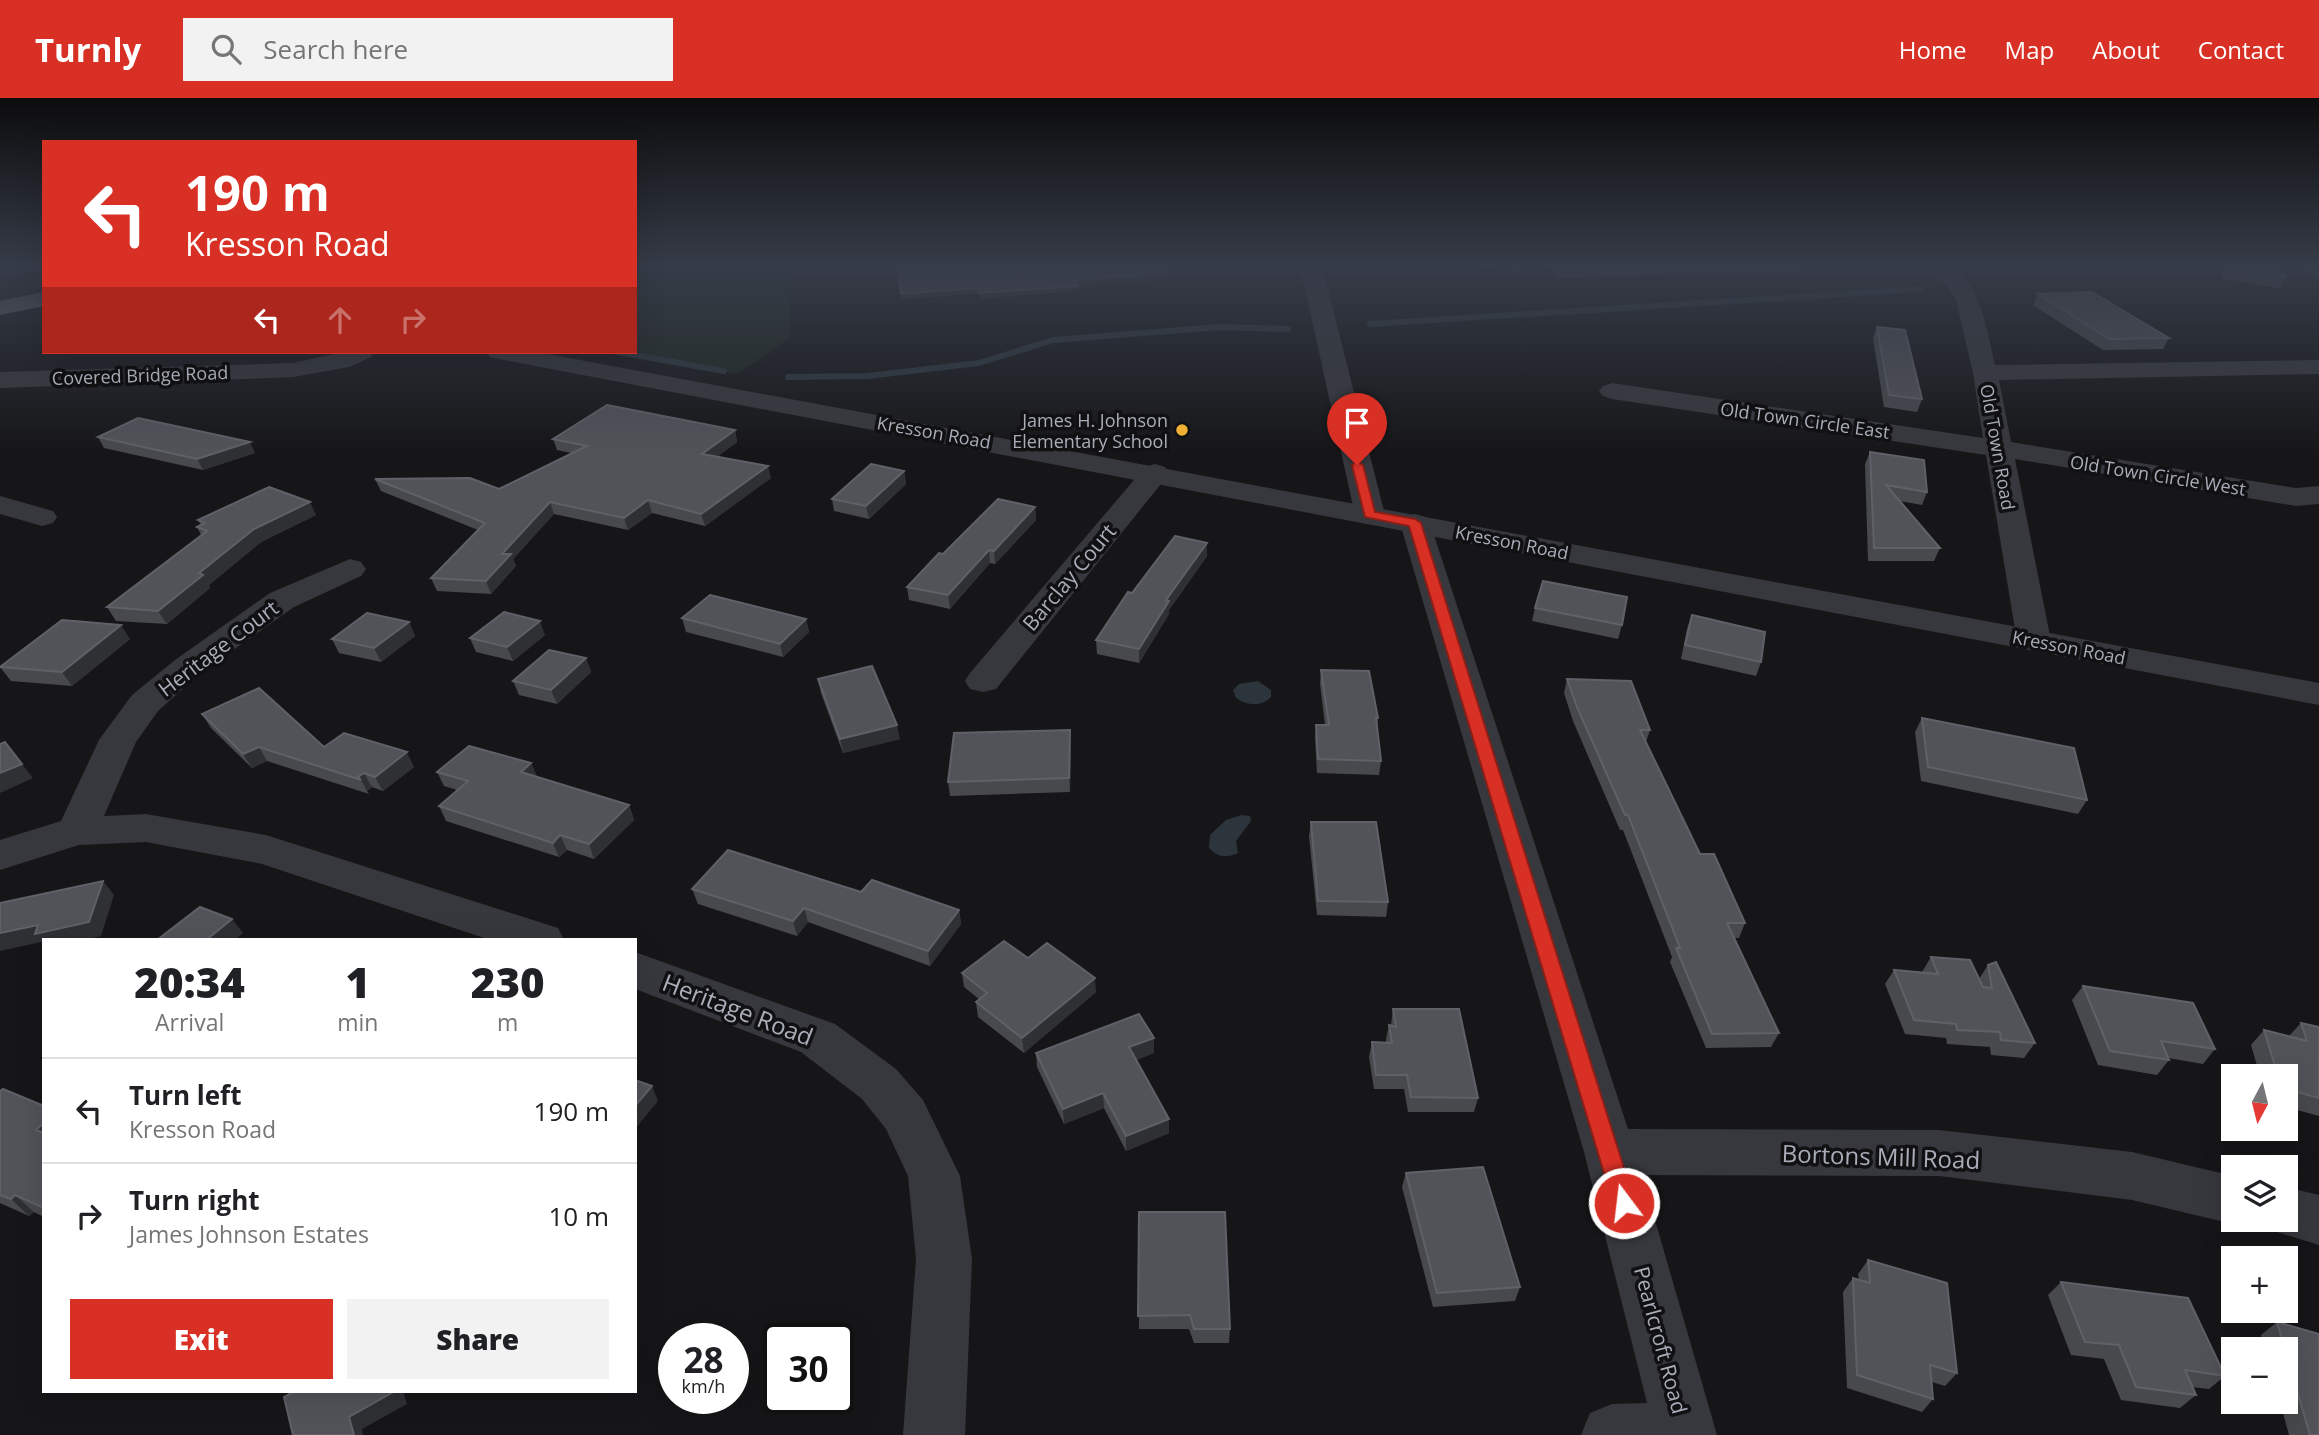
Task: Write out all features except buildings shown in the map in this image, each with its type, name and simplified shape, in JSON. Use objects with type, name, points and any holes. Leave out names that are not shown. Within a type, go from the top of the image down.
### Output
[{"type":"street","points":[[1326,328],[1370,515]]},
{"type":"street","name":"Old Town Road","points":[[1974,328],[1985,373],[2034,641]]},
{"type":"street","name":"Covered Bridge Road","points":[[0,380],[293,370],[340,362],[358,354]]},
{"type":"street","name":"Kresson Road","points":[[510,354],[1155,473],[2319,694]]},
{"type":"street","points":[[1985,373],[2319,367]]},
{"type":"street","name":"Old Town Circle East","points":[[1612,391],[1997,448]]},
{"type":"street","name":"Old Town Circle West","points":[[1997,448],[2296,497],[2319,495]]},
{"type":"street","name":"Barclay Court","points":[[983,681],[1155,473]]},
{"type":"street","points":[[0,505],[42,517]]},
{"type":"street","name":"Pearlcroft Road","points":[[1415,523],[1610,1152],[1686,1433]]},
{"type":"street","name":"Heritage Court","points":[[76,831],[118,740],[145,704],[187,667],[282,600],[350,569]]},
{"type":"street","points":[[0,855],[76,831],[146,828],[266,850],[536,938]]},
{"type":"street","name":"Heritage Road","points":[[637,971],[818,1038],[879,1084],[905,1115],[934,1176],[944,1259],[934,1435]]},
{"type":"street","name":"Bortons Mill Road","points":[[1610,1152],[1939,1153],[2132,1176],[2221,1197]]},
{"type":"street","points":[[2298,1215],[2319,1220]]},
{"type":"street","points":[[1612,1435],[1686,1433]]},
{"type":"shaded area","points":[[637,328],[790,328],[790,338],[737,374],[632,354],[637,354]]},
{"type":"shaded area","points":[[1258,681],[1271,690],[1271,697],[1254,704],[1236,698],[1233,690],[1239,684]]},
{"type":"shaded area","points":[[1242,815],[1250,816],[1251,821],[1236,841],[1238,853],[1230,856],[1216,854],[1209,848],[1210,835],[1226,820]]},
{"type":"waterway","points":[[788,377],[868,376],[979,363],[1053,340],[1202,328]]},
{"type":"waterway","points":[[1267,328],[1288,329]]},
{"type":"waterway","points":[[629,354],[724,371]]},
{"type":"place","name":"James H. Johnson Elementary School","points":[[1182,430]]},
{"type":"route","points":[[1357,465],[1370,515],[1415,523],[1624,1203]]}]
